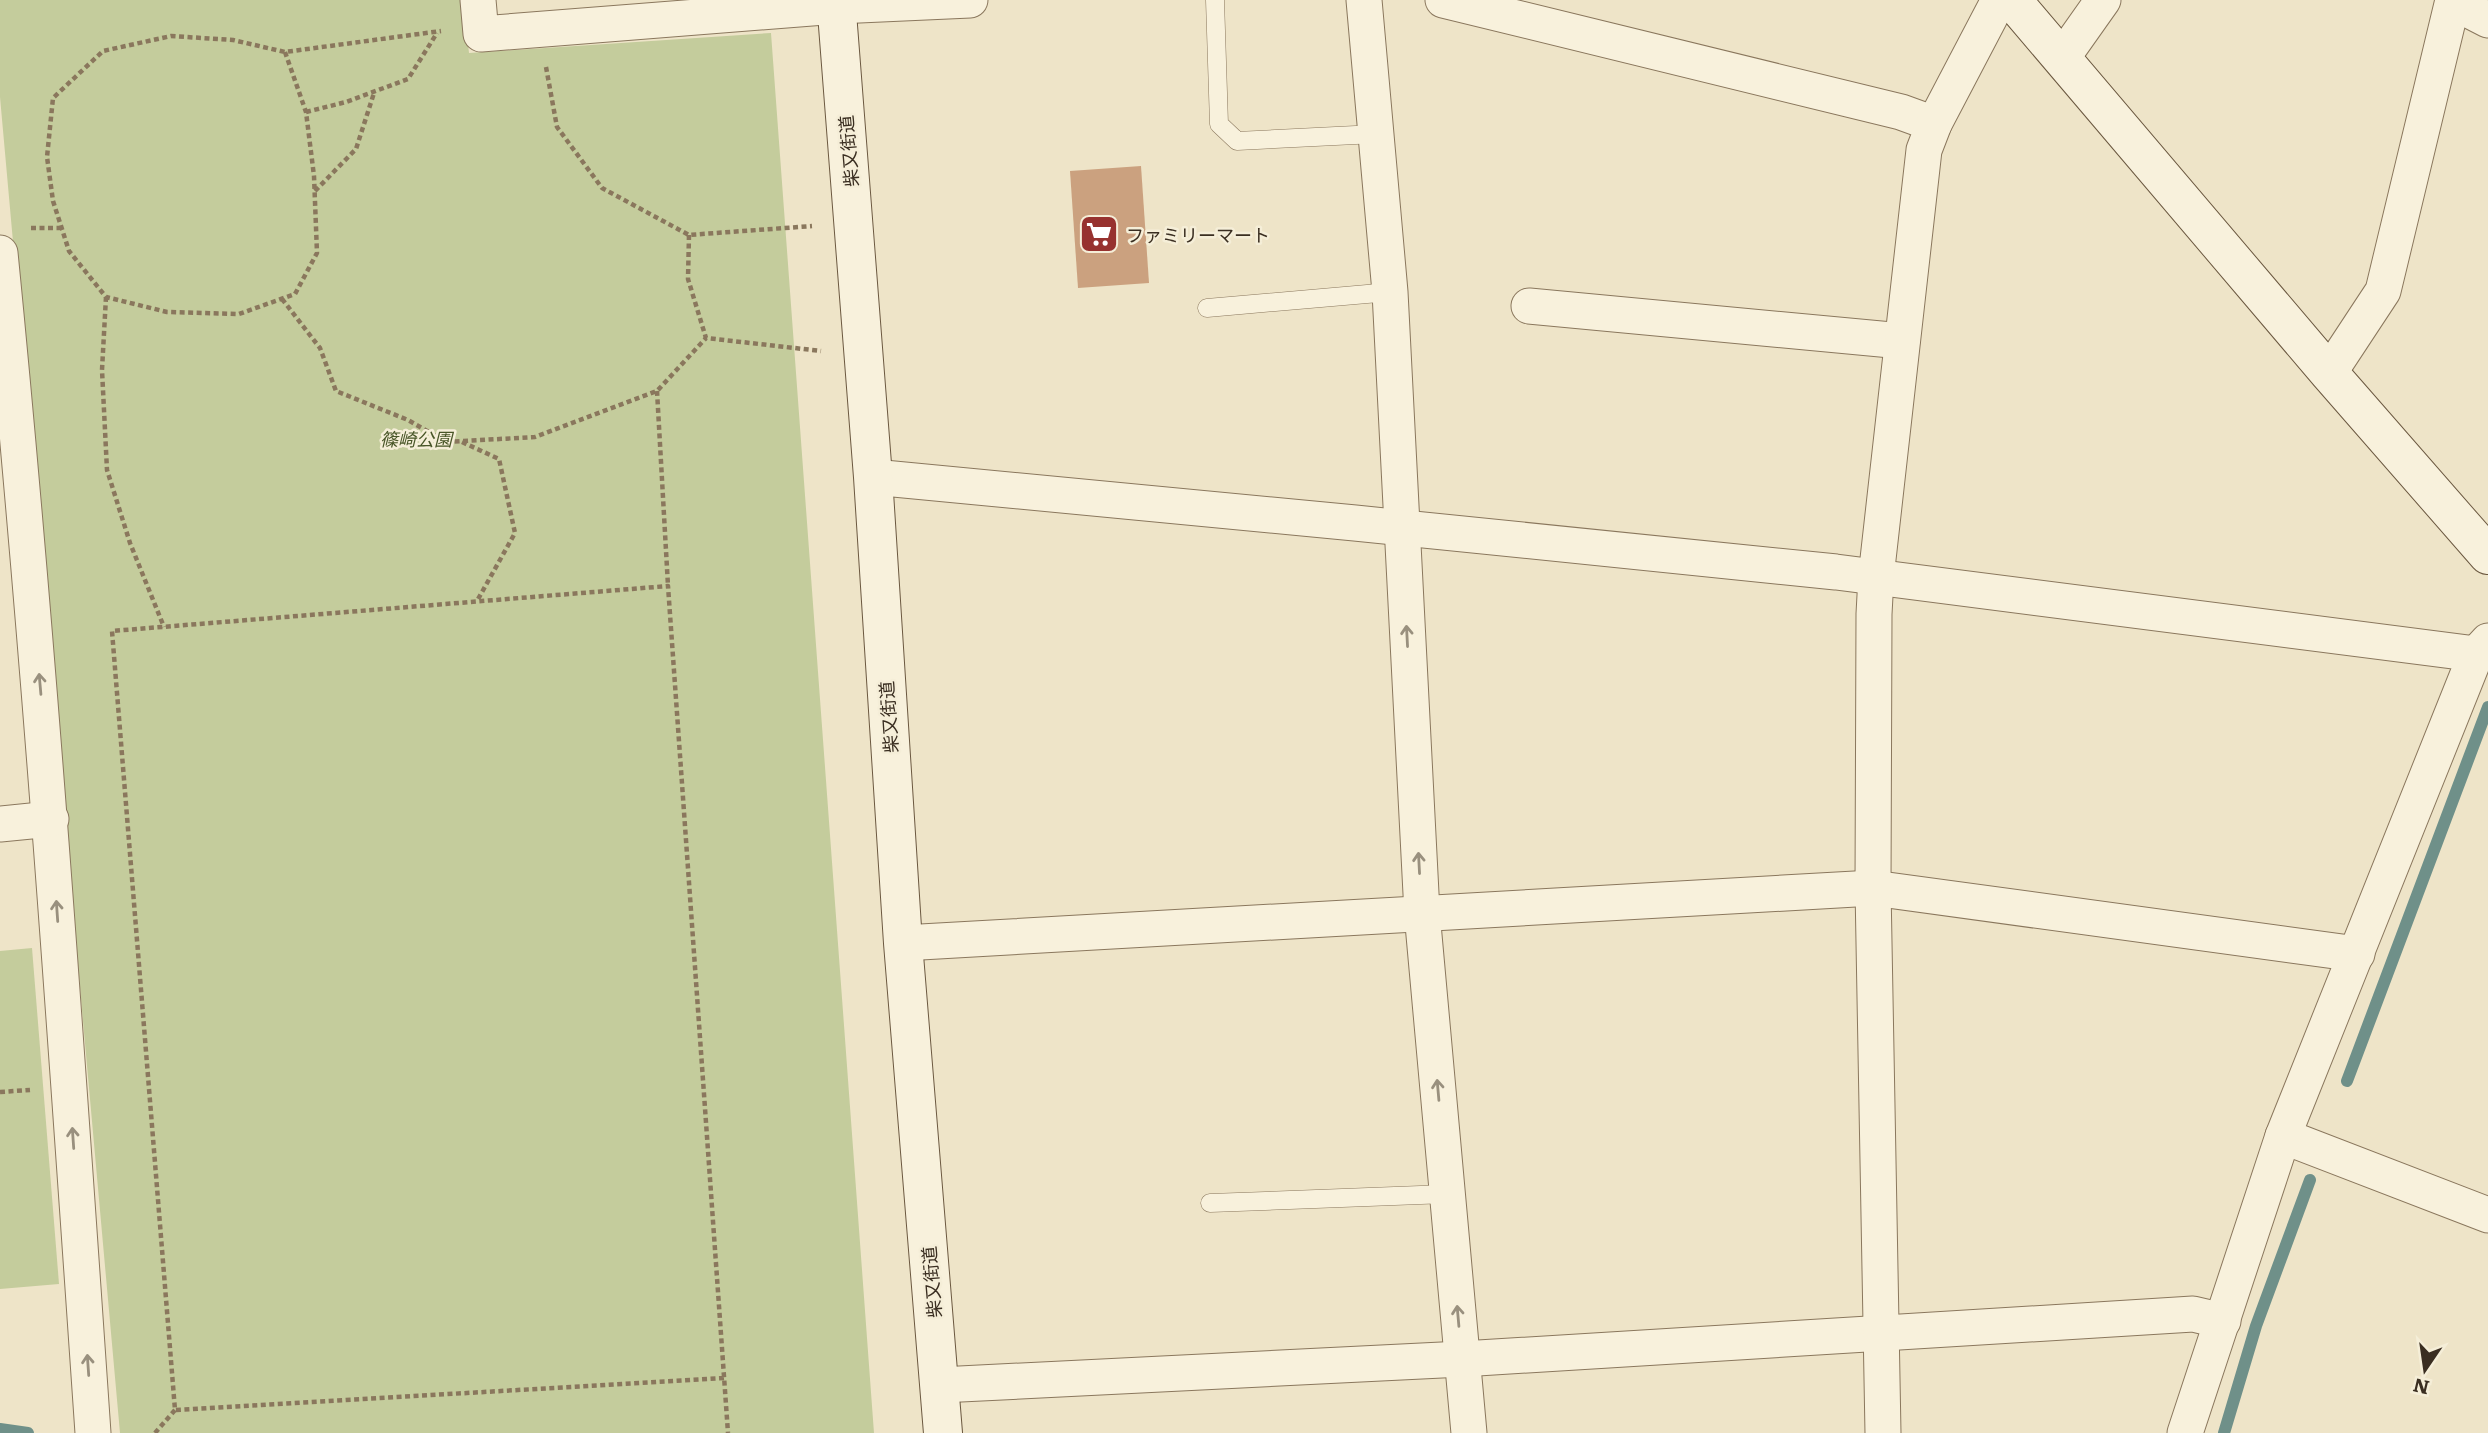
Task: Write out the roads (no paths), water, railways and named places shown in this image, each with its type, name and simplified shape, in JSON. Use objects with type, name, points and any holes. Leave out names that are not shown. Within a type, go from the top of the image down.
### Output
[{"type":"main road","points":[[2012,0],[2329,373],[2488,555]]},
{"type":"main road","name":"柴又街道","points":[[836,3],[873,477],[903,943],[943,1433]]},
{"type":"street","points":[[479,12],[481,34],[836,3],[970,0]]},
{"type":"street","points":[[1364,0],[1390,292],[1422,913],[1469,1433]]},
{"type":"street","points":[[1443,0],[1901,112],[1934,124]]},
{"type":"street","points":[[1883,1433],[1873,888],[1876,577],[1924,150],[1934,124],[1999,0]]},
{"type":"street","points":[[2062,58],[2103,0]]},
{"type":"street","points":[[2329,373],[2383,291],[2453,1],[2488,20]]},
{"type":"street","points":[[0,253],[11,467],[51,819],[93,1433]]},
{"type":"street","points":[[1529,306],[1902,341]]},
{"type":"street","points":[[873,477],[1402,527],[1876,577],[2482,648],[2283,1136],[2185,1433]]},
{"type":"street","points":[[0,824],[51,819]]},
{"type":"street","points":[[903,943],[1873,888],[2357,954]]},
{"type":"street","points":[[2283,1136],[2488,1215]]},
{"type":"street","points":[[940,1385],[1462,1359],[2193,1314],[2223,1321]]},
{"type":"lane","points":[[1215,0],[1219,124],[1237,141],[1376,135]]},
{"type":"lane","points":[[1207,308],[1390,292]]},
{"type":"lane","points":[[1210,1203],[1447,1194]]},
{"type":"waterway","points":[[2347,1081],[2488,707]]},
{"type":"waterway","points":[[2224,1433],[2256,1326],[2310,1180]]},
{"type":"waterway","points":[[0,1429],[28,1433]]},
{"type":"place","name":"ファミリーマート","points":[[1099,234]]},
{"type":"park label","name":"篠崎公園","points":[[416,438]]}]
